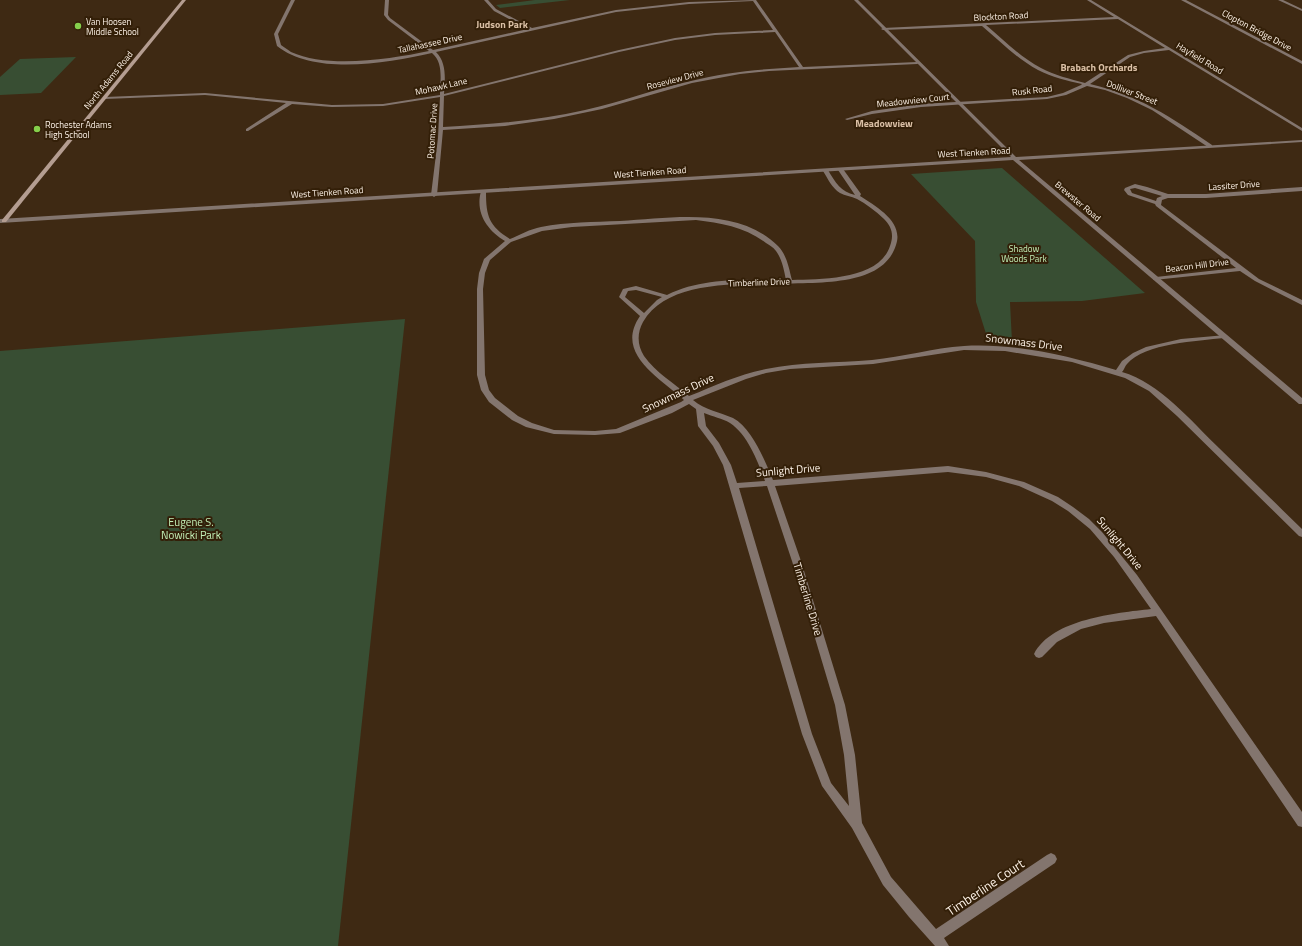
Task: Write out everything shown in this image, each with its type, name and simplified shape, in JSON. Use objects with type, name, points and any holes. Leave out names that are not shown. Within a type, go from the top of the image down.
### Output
[{"type":"main road","name":"North Adams Road","points":[[1,223],[184,0]]},
{"type":"street","name":"Tallahassee Drive","points":[[293,0],[276,34],[279,46],[290,52],[315,59],[357,62],[390,59],[433,51],[596,14],[689,3],[754,0]]},
{"type":"street","name":"Potomac Drive","points":[[387,0],[386,15],[389,19],[433,51],[436,54],[443,70],[440,129],[434,195]]},
{"type":"street","points":[[486,0],[495,10],[530,29]]},
{"type":"street","points":[[754,0],[802,68]]},
{"type":"street","name":"Brewster Road","points":[[856,0],[883,29],[1014,159],[1302,402]]},
{"type":"street","name":"Hayfield Road","points":[[1089,0],[1302,130]]},
{"type":"street","name":"Clopton Bridge Drive","points":[[1183,0],[1302,63]]},
{"type":"street","points":[[1280,0],[1302,10]]},
{"type":"street","name":"Blockton Road","points":[[883,29],[1119,18]]},
{"type":"street","name":"Dolliver Street","points":[[982,24],[1040,68],[1116,93],[1155,108],[1210,146]]},
{"type":"street","name":"Mohawk Lane","points":[[105,98],[205,94],[332,106],[367,106],[414,101],[675,38],[715,34],[776,31]]},
{"type":"street","name":"Rusk Road","points":[[957,103],[1047,98],[1069,92],[1086,84],[1129,56],[1170,49]]},
{"type":"street","name":"Roseview Drive","points":[[440,129],[516,124],[551,119],[588,111],[706,79],[754,71],[917,62]]},
{"type":"street","points":[[248,130],[290,102]]},
{"type":"street","name":"Meadowview Court","points":[[847,119],[893,108],[957,103]]},
{"type":"street","name":"West Tienken Road","points":[[1,223],[1302,141]]},
{"type":"street","name":"Timberline Drive","points":[[826,170],[842,192],[846,195],[857,197],[884,217],[892,226],[896,235],[892,253],[879,265],[862,273],[830,280],[698,286],[678,291],[655,305],[644,316],[635,336],[638,352],[661,377],[700,409],[735,421],[748,437],[761,460],[796,560],[842,713],[852,769],[856,824]]},
{"type":"street","name":"Timberline Drive","points":[[841,170],[858,194],[857,197]]},
{"type":"street","name":"Lassiter Drive","points":[[1241,269],[1158,206],[1157,203],[1130,194],[1127,190],[1128,188],[1135,186],[1167,196],[1206,196],[1302,189]]},
{"type":"street","points":[[483,192],[483,205],[486,222],[497,234],[509,241]]},
{"type":"street","points":[[1157,203],[1159,199],[1167,196]]},
{"type":"street","name":"Snowmass Drive","points":[[790,282],[784,260],[777,248],[752,231],[720,221],[696,218],[541,229],[509,241],[487,260],[482,273],[480,354],[481,375],[484,390],[492,400],[515,418],[528,425],[554,432],[582,433],[617,431],[669,412],[684,404],[689,399],[743,377],[790,367],[872,362],[964,348],[1005,349],[1073,360],[1128,376],[1152,389],[1180,414],[1302,534]]},
{"type":"street","name":"Beacon Hill Drive","points":[[1156,279],[1241,269],[1261,282],[1302,303]]},
{"type":"street","points":[[644,316],[622,297],[625,290],[636,288],[667,297]]},
{"type":"street","points":[[1118,373],[1120,367],[1132,356],[1148,349],[1169,343],[1224,336]]},
{"type":"street","name":"Timberline Drive","points":[[700,409],[702,426],[727,465],[807,734],[827,786],[856,824],[887,881],[939,942]]},
{"type":"street","name":"Sunlight Drive","points":[[734,486],[948,469],[974,471],[1005,478],[1038,490],[1087,522],[1107,543],[1134,577],[1302,822]]},
{"type":"street","points":[[1039,654],[1054,639],[1072,628],[1091,620],[1157,612]]},
{"type":"street","name":"Timberline Court","points":[[939,942],[1051,859]]},
{"type":"green space","name":"Judson Park","points":[[535,0],[570,0],[500,8],[496,5]]},
{"type":"green space","points":[[76,57],[41,93],[0,95],[0,77],[20,59]]},
{"type":"green space","name":"Shadow Woods Park","points":[[1002,168],[1145,293],[1082,301],[1010,302],[1012,342],[988,340],[976,302],[975,241],[911,174]]},
{"type":"green space","name":"Eugene S. Nowicki Park","points":[[405,319],[338,946],[0,946],[0,351]]},
{"type":"place","name":"Van Hoosen Middle School","points":[[78,26]]},
{"type":"place","name":"Rochester Adams High School","points":[[37,129]]},
{"type":"district","name":"Judson Park","points":[[502,24]]},
{"type":"district","name":"Brabach Orchards","points":[[1099,67]]},
{"type":"district","name":"Meadowview","points":[[884,123]]}]
